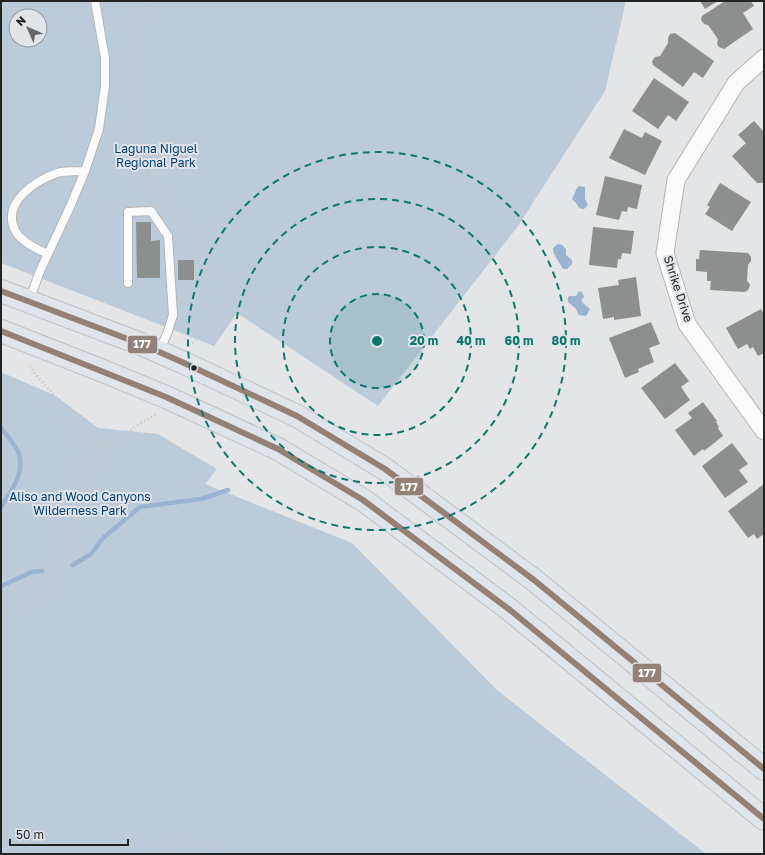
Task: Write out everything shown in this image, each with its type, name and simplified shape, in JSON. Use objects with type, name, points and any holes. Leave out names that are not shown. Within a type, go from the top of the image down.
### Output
[{"type":"main road","points":[[1,291],[141,344],[297,416],[385,469],[534,580],[764,769]]},
{"type":"main road","points":[[1,331],[166,397],[278,449],[363,500],[510,610],[764,819]]},
{"type":"street","name":"Shrike Drive","points":[[764,58],[736,83],[676,180],[665,253],[687,324],[764,431]]},
{"type":"lane","points":[[28,302],[85,172],[99,129],[105,86],[106,58],[96,1]]},
{"type":"lane","points":[[48,254],[29,244],[14,228],[12,216],[15,203],[24,192],[39,181],[59,172],[85,172]]},
{"type":"lane","points":[[128,283],[128,212],[151,211],[168,236],[173,315],[167,334],[158,352]]},
{"type":"path","points":[[146,1],[130,92],[140,125],[139,150],[151,176],[214,261],[227,286],[228,301],[216,320],[190,346]]},
{"type":"path","points":[[1,617],[14,610],[39,601],[47,596],[58,584],[97,459],[98,445],[81,422],[34,374],[30,366]]},
{"type":"path","points":[[98,445],[112,441],[158,414]]},
{"type":"path","points":[[157,854],[166,845],[186,840],[235,854]]},
{"type":"green space","name":"Laguna Niguel Regional Park","points":[[1,1],[626,1],[605,91],[518,226],[378,406],[237,313],[214,346],[1,263]]},
{"type":"green space","name":"Aliso and Wood Canyons Wilderness Park","points":[[1,372],[56,396],[98,428],[158,434],[217,469],[205,484],[352,543],[497,690],[706,854],[1,854]]},
{"type":"water","points":[[579,186],[585,187],[585,199],[588,205],[584,209],[579,208],[572,199]]},
{"type":"water","points":[[558,244],[562,245],[566,249],[566,255],[572,260],[572,264],[567,269],[563,269],[554,254],[553,248]]},
{"type":"water","points":[[579,291],[582,292],[584,297],[581,300],[590,309],[586,316],[579,315],[576,309],[568,301],[568,297],[576,296]]},
{"type":"building","points":[[700,1],[718,1],[705,9]]},
{"type":"building","points":[[725,1],[751,1],[754,6],[743,13],[753,29],[724,49],[719,47],[717,44],[718,39],[708,25],[704,24],[701,20],[702,16]]},
{"type":"building","points":[[675,33],[714,61],[703,78],[694,72],[683,87],[653,65],[652,61],[655,57],[660,56],[668,43],[670,34]]},
{"type":"building","points":[[654,78],[689,102],[676,121],[668,115],[658,129],[632,111]]},
{"type":"building","points":[[754,121],[764,132],[764,181],[762,183],[757,183],[732,156],[746,143],[738,135]]},
{"type":"building","points":[[624,129],[642,138],[645,132],[662,141],[645,175],[609,158]]},
{"type":"building","points":[[605,176],[642,185],[637,209],[628,207],[627,212],[622,211],[619,220],[596,215]]},
{"type":"building","points":[[720,183],[751,202],[732,231],[705,214],[710,207],[707,205]]},
{"type":"building","points":[[136,222],[151,222],[151,241],[160,240],[160,278],[137,278]]},
{"type":"building","points":[[593,227],[634,231],[631,254],[622,253],[621,259],[618,259],[617,268],[589,265]]},
{"type":"building","points":[[700,250],[748,253],[751,257],[751,261],[748,265],[747,281],[750,284],[749,289],[745,292],[710,290],[711,281],[707,281],[707,272],[696,271],[696,259],[699,259]]},
{"type":"building","points":[[178,260],[194,260],[194,280],[178,280]]},
{"type":"building","points":[[636,277],[641,316],[614,320],[614,317],[603,319],[598,288],[619,285],[618,280]]},
{"type":"building","points":[[761,309],[764,314],[764,353],[758,356],[753,347],[750,349],[747,344],[738,349],[726,328]]},
{"type":"building","points":[[651,322],[660,344],[649,348],[654,362],[638,369],[639,372],[625,378],[609,338]]},
{"type":"building","points":[[675,363],[689,381],[681,387],[690,400],[665,419],[641,388]]},
{"type":"building","points":[[703,402],[717,421],[718,428],[723,436],[704,451],[703,449],[694,456],[675,430],[692,418],[688,413]]},
{"type":"building","points":[[732,443],[748,464],[739,470],[748,482],[725,498],[702,466]]},
{"type":"building","points":[[764,484],[764,534],[757,539],[754,534],[748,538],[728,511]]},
{"type":"waterway","points":[[1,428],[16,447],[20,461],[19,475],[1,507]]},
{"type":"waterway","points":[[73,565],[91,554],[103,538],[140,507],[201,499],[228,490]]},
{"type":"waterway","points":[[1,586],[32,572],[42,571]]},
{"type":"transit line","name":"177","points":[[1,291],[141,344],[182,362],[297,416],[385,469],[534,580],[764,769]]},
{"type":"transit line","name":"177","points":[[1,331],[166,397],[278,449],[363,500],[510,610],[764,819]]}]
